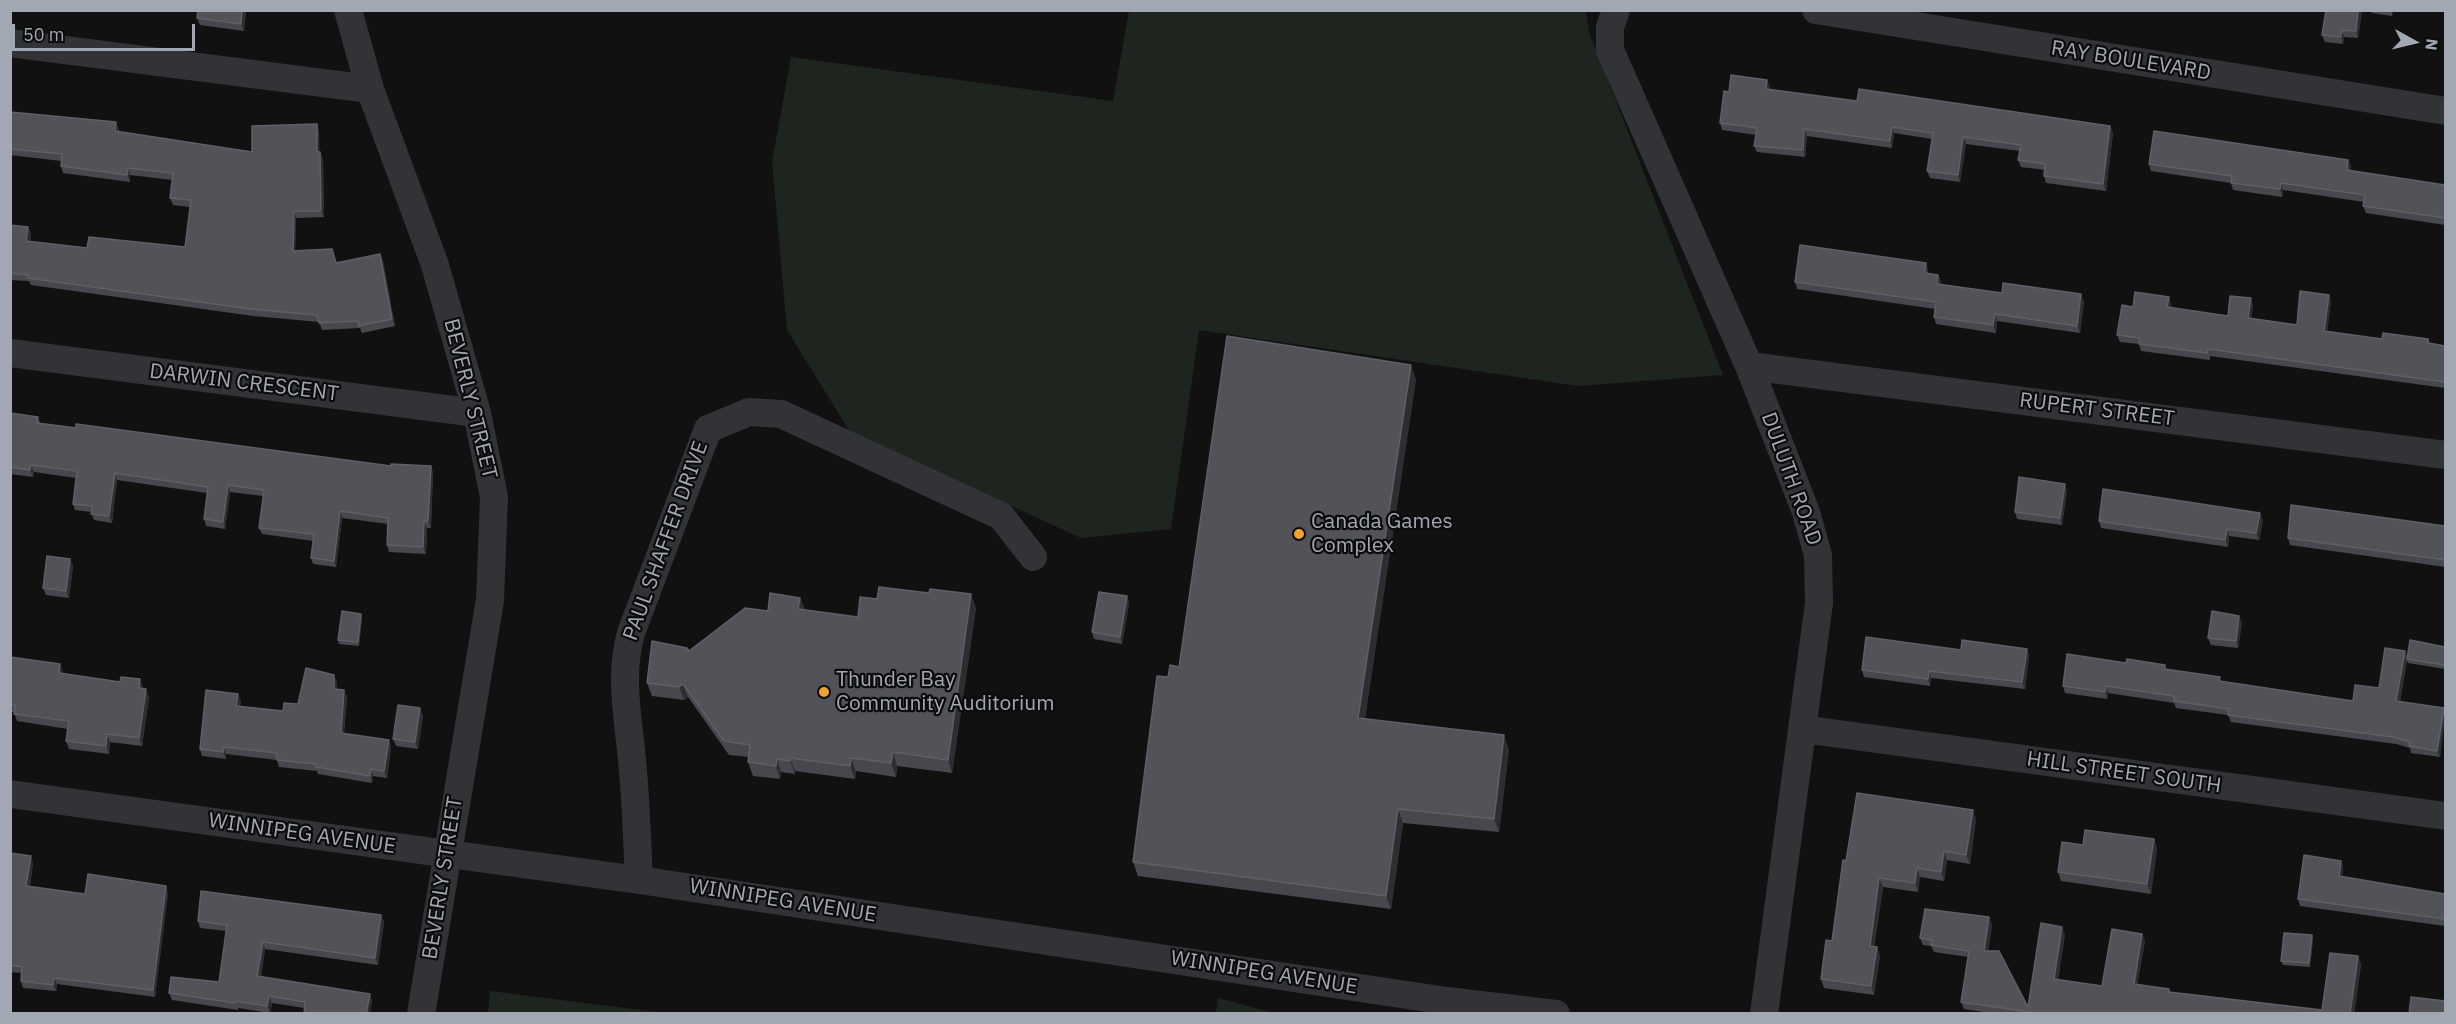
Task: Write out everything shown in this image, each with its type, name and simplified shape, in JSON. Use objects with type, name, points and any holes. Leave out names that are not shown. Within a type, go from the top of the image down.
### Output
[{"type":"street","name":"BEVERLY STREET","points":[[348,10],[370,89],[435,265],[477,413],[494,497],[490,600],[421,1014]]},
{"type":"street","name":"DULUTH ROAD","points":[[1616,10],[1610,27],[1610,50],[1749,366],[1806,512],[1818,555],[1819,603],[1764,1014]]},
{"type":"street","name":"RAY BOULEVARD","points":[[1816,10],[2445,111]]},
{"type":"street","points":[[10,43],[370,89]]},
{"type":"street","name":"DARWIN CRESCENT","points":[[10,353],[477,413]]},
{"type":"street","name":"RUPERT STREET","points":[[1749,366],[2445,455]]},
{"type":"street","name":"PAUL SHAFFER DRIVE","points":[[639,880],[632,762],[623,684],[624,657],[708,429],[749,412],[781,414],[1001,516],[1033,557]]},
{"type":"street","name":"HILL STREET SOUTH","points":[[1802,729],[2445,816]]},
{"type":"street","name":"WINNIPEG AVENUE","points":[[10,794],[639,880],[1447,1001],[1556,1014]]},
{"type":"shaded area","points":[[1129,11],[1586,11],[1589,32],[1723,375],[1578,386],[1199,330],[1171,529],[1081,538],[850,432],[787,330],[772,162],[791,57],[1113,101]]},
{"type":"shaded area","points":[[490,991],[665,1013],[488,1013]]},
{"type":"shaded area","points":[[1218,998],[1274,1013],[1216,1013]]},
{"type":"building","points":[[198,10],[242,10],[241,24],[197,18]]},
{"type":"building","points":[[2326,10],[2358,10],[2356,31],[2342,30],[2341,37],[2322,35]]},
{"type":"building","points":[[1731,75],[1767,80],[1766,89],[1857,101],[1859,89],[2110,126],[2103,184],[2044,176],[2045,164],[2018,160],[2021,145],[1963,137],[1958,175],[1927,171],[1933,133],[1892,127],[1890,141],[1804,129],[1803,150],[1754,146],[1757,128],[1720,123],[1724,91],[1729,92]]},
{"type":"building","points":[[10,112],[116,122],[115,131],[252,152],[252,126],[317,124],[321,211],[294,211],[293,251],[332,249],[336,263],[380,254],[392,319],[359,326],[358,321],[319,323],[317,315],[250,309],[28,278],[28,275],[10,273],[10,225],[28,227],[26,241],[87,248],[89,237],[185,247],[191,200],[170,198],[173,173],[128,168],[127,175],[61,166],[62,154],[10,149]]},
{"type":"building","points":[[2154,131],[2348,160],[2347,170],[2445,185],[2445,218],[2363,206],[2365,195],[2281,183],[2280,189],[2231,183],[2232,176],[2149,164]]},
{"type":"building","points":[[1800,245],[1926,263],[1925,273],[1938,275],[1937,284],[2002,293],[2003,283],[2081,294],[2077,326],[1995,314],[1993,325],[1934,317],[1936,302],[1795,282]]},
{"type":"building","points":[[2300,291],[2329,295],[2324,331],[2382,339],[2383,333],[2428,339],[2428,343],[2445,346],[2445,382],[2208,349],[2207,353],[2139,344],[2140,338],[2117,335],[2122,305],[2133,307],[2135,292],[2169,297],[2167,307],[2228,316],[2230,296],[2251,298],[2248,318],[2297,325]]},
{"type":"building","name":"Canada Games Complex","points":[[1227,336],[1411,365],[1358,718],[1504,735],[1494,819],[1398,809],[1386,896],[1133,862],[1157,676],[1168,677],[1170,665],[1179,667]]},
{"type":"building","points":[[10,413],[38,417],[37,423],[76,428],[76,424],[391,466],[391,464],[431,466],[428,521],[424,521],[423,547],[387,545],[388,518],[340,511],[334,561],[311,558],[314,534],[259,528],[264,490],[228,485],[223,522],[204,519],[208,487],[115,473],[109,516],[91,514],[92,506],[73,504],[77,471],[31,465],[30,470],[10,467]]},
{"type":"building","points":[[2019,477],[2065,484],[2060,518],[2015,512]]},
{"type":"building","points":[[2103,489],[2260,513],[2256,533],[2227,529],[2225,540],[2099,521]]},
{"type":"building","points":[[2291,505],[2445,526],[2445,560],[2288,538]]},
{"type":"building","points":[[47,556],[70,559],[66,591],[43,588]]},
{"type":"building","name":"Thunder Bay Community Auditorium","points":[[879,587],[929,593],[930,589],[971,594],[948,760],[893,752],[891,763],[851,758],[850,766],[790,758],[790,761],[777,759],[776,766],[748,762],[750,745],[724,741],[683,684],[679,687],[647,683],[652,641],[687,648],[689,651],[745,608],[768,611],[770,593],[800,598],[798,609],[858,617],[860,597],[877,599]]},
{"type":"building","points":[[1099,592],[1127,596],[1120,637],[1092,632]]},
{"type":"building","points":[[342,611],[361,614],[358,642],[338,640]]},
{"type":"building","points":[[2212,611],[2239,616],[2236,641],[2208,638]]},
{"type":"building","points":[[1866,637],[1961,650],[1962,640],[2027,649],[2022,682],[1929,671],[1928,679],[1862,670]]},
{"type":"building","points":[[2410,640],[2445,647],[2445,665],[2407,659]]},
{"type":"building","points":[[2385,648],[2405,651],[2396,701],[2444,708],[2437,751],[2409,746],[2410,742],[2393,737],[2228,715],[2229,709],[2174,701],[2174,696],[2106,686],[2105,692],[2063,686],[2067,654],[2126,663],[2127,659],[2165,665],[2165,669],[2220,677],[2219,681],[2353,701],[2355,685],[2379,688]]},
{"type":"building","points":[[10,657],[60,664],[59,673],[120,682],[121,677],[140,679],[139,688],[146,689],[139,738],[107,734],[106,746],[66,741],[69,721],[14,714],[15,705],[10,704]]},
{"type":"building","points":[[306,668],[334,675],[334,689],[344,690],[341,733],[389,740],[384,771],[371,769],[370,776],[316,767],[316,764],[277,760],[277,753],[224,747],[223,752],[200,749],[206,690],[238,694],[236,706],[283,711],[284,703],[298,704]]},
{"type":"building","points":[[398,705],[420,708],[415,742],[393,739]]},
{"type":"building","points":[[1857,793],[1973,810],[1966,855],[1944,851],[1941,872],[1917,868],[1915,883],[1879,878],[1870,946],[1877,947],[1871,986],[1821,979],[1826,940],[1832,941],[1843,860],[1846,861]]},
{"type":"building","points":[[2085,830],[2154,839],[2147,884],[2058,872],[2062,842],[2083,845]]},
{"type":"building","points":[[10,853],[31,856],[26,886],[85,894],[88,874],[166,886],[153,990],[54,978],[53,985],[21,981],[22,967],[10,965]]},
{"type":"building","points":[[2304,855],[2341,861],[2339,876],[2445,894],[2445,919],[2298,899]]},
{"type":"building","points":[[201,891],[381,915],[375,958],[263,942],[257,976],[370,994],[366,1014],[304,1014],[305,1002],[269,996],[267,1006],[169,993],[171,977],[219,982],[227,925],[198,921]]},
{"type":"building","points":[[1925,909],[1989,917],[1984,951],[1999,951],[2028,1007],[2041,923],[2062,927],[2054,979],[2102,986],[2112,929],[2142,934],[2134,984],[2169,989],[2169,992],[2322,1010],[2330,953],[2358,956],[2350,1014],[2043,1014],[1961,1002],[1969,951],[1931,945],[1932,940],[1920,938]]},
{"type":"building","points":[[2284,933],[2312,935],[2309,963],[2281,961]]},
{"type":"building","points":[[2411,997],[2445,1001],[2445,1014],[2409,1014]]},
{"type":"place","name":"Canada Games Complex","points":[[1299,534]]},
{"type":"place","name":"Thunder Bay Community Auditorium","points":[[824,692]]}]
